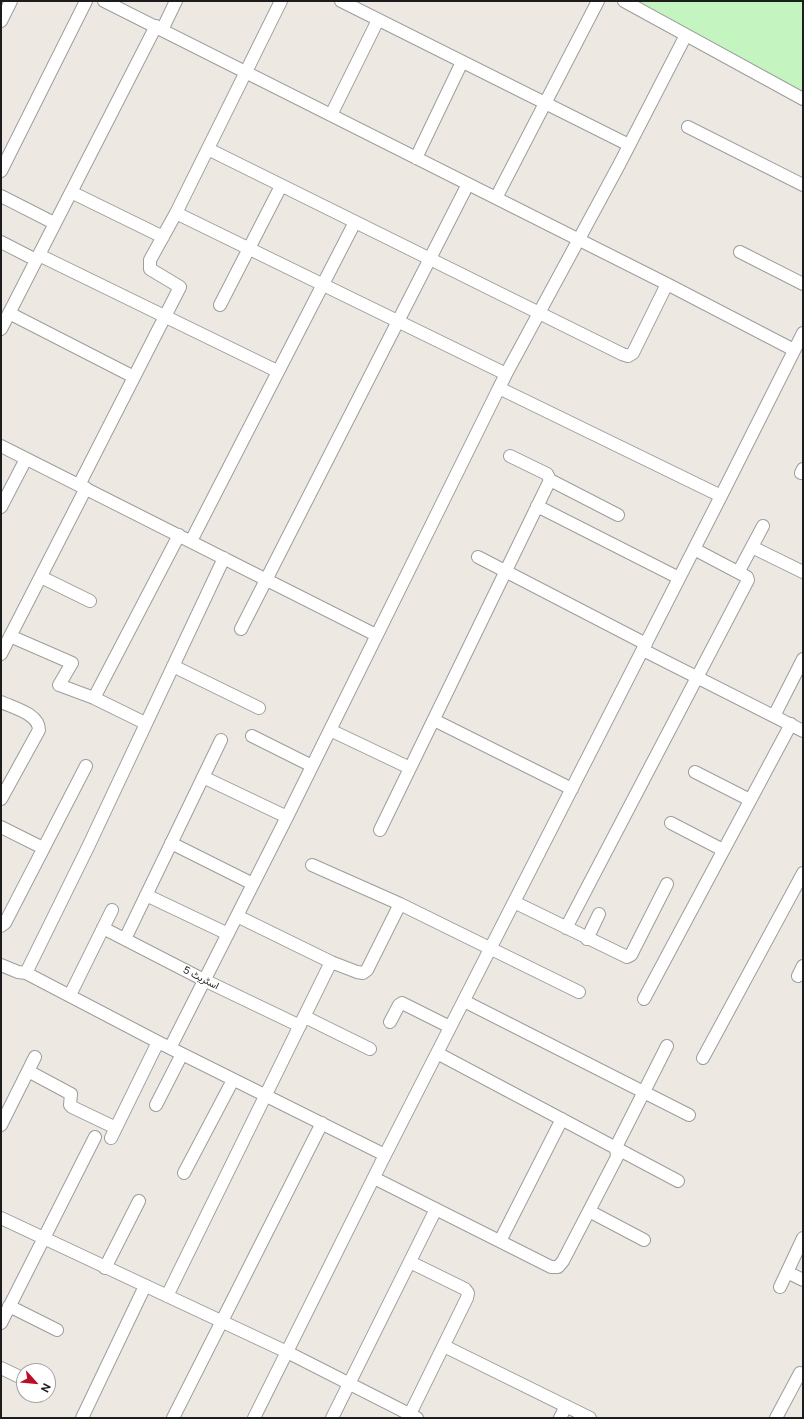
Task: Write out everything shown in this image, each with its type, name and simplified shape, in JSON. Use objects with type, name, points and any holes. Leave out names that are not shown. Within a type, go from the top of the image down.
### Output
[{"type":"street","points":[[1,21],[11,1]]},
{"type":"street","points":[[1,171],[86,1]]},
{"type":"street","points":[[104,1],[797,351]]},
{"type":"street","points":[[1,329],[54,223],[159,28],[176,1]]},
{"type":"street","points":[[1,654],[41,577],[134,377],[180,287],[150,269],[150,260],[208,150],[281,1]]},
{"type":"street","points":[[341,1],[360,5],[378,20],[629,145]]},
{"type":"street","points":[[496,198],[598,1]]},
{"type":"street","points":[[624,1],[803,99]]},
{"type":"street","points":[[331,115],[378,20]]},
{"type":"street","points":[[170,1048],[288,817],[376,635],[506,374],[579,240],[686,35]]},
{"type":"street","points":[[416,158],[462,62]]},
{"type":"street","points":[[688,127],[803,185]]},
{"type":"street","points":[[208,150],[628,356],[633,353],[667,284]]},
{"type":"street","points":[[241,629],[468,184]]},
{"type":"street","points":[[220,305],[281,186]]},
{"type":"street","points":[[71,192],[163,237]]},
{"type":"street","points":[[1,196],[54,223]]},
{"type":"street","points":[[176,213],[506,374]]},
{"type":"street","points":[[191,541],[321,285],[355,222]]},
{"type":"street","points":[[1,242],[165,316],[277,371]]},
{"type":"street","points":[[740,252],[803,284]]},
{"type":"street","points":[[9,313],[134,377]]},
{"type":"street","points":[[254,1418],[385,1155],[720,496],[797,351],[803,333]]},
{"type":"street","points":[[499,388],[720,496]]},
{"type":"street","points":[[1,446],[376,635]]},
{"type":"street","points":[[510,456],[547,474],[550,480],[618,514]]},
{"type":"street","points":[[1,507],[26,459]]},
{"type":"street","points":[[380,830],[550,480]]},
{"type":"street","points":[[537,506],[679,578]]},
{"type":"street","points":[[739,571],[763,526]]},
{"type":"street","points":[[94,698],[179,535]]},
{"type":"street","points":[[752,547],[803,572]]},
{"type":"street","points":[[566,928],[748,580],[747,577],[739,571],[694,549]]},
{"type":"street","points":[[478,557],[698,678],[803,731]]},
{"type":"street","points":[[26,973],[88,847],[145,723],[224,558]]},
{"type":"street","points":[[41,577],[90,601]]},
{"type":"street","points":[[10,636],[72,663],[59,685],[94,698],[145,723]]},
{"type":"street","points":[[774,716],[803,659]]},
{"type":"street","points":[[173,666],[259,708]]},
{"type":"street","points":[[1,702],[34,718],[39,725],[39,730],[1,798]]},
{"type":"street","points":[[434,720],[572,789]]},
{"type":"street","points":[[644,999],[791,724]]},
{"type":"street","points":[[330,730],[410,768]]},
{"type":"street","points":[[252,736],[312,766]]},
{"type":"street","points":[[125,939],[221,740]]},
{"type":"street","points":[[1,925],[5,923],[86,766]]},
{"type":"street","points":[[695,772],[750,800]]},
{"type":"street","points":[[203,777],[288,817]]},
{"type":"street","points":[[670,823],[723,850]]},
{"type":"street","points":[[1,827],[43,848]]},
{"type":"street","points":[[171,843],[253,884]]},
{"type":"street","points":[[312,865],[400,904],[578,992]]},
{"type":"street","points":[[703,1058],[803,873]]},
{"type":"street","points":[[514,902],[623,957],[627,957],[631,955],[667,884]]},
{"type":"street","points":[[146,895],[228,934]]},
{"type":"street","points":[[237,916],[331,962],[363,973],[366,970],[400,904]]},
{"type":"street","points":[[70,995],[112,910]]},
{"type":"street","points":[[587,939],[599,914]]},
{"type":"street","name":"اسٹریٹ 5","points":[[103,928],[204,980],[370,1049]]},
{"type":"street","points":[[167,1296],[331,962]]},
{"type":"street","points":[[1,965],[18,972],[26,973],[158,1042],[385,1155]]},
{"type":"street","points":[[464,1001],[644,1092],[688,1116]]},
{"type":"street","points":[[390,1022],[399,1005],[402,1003],[450,1027]]},
{"type":"street","points":[[28,1071],[71,1094],[70,1105],[72,1107],[113,1133],[158,1042]]},
{"type":"street","points":[[374,1178],[551,1267],[558,1267],[563,1261],[617,1156],[616,1147],[667,1046]]},
{"type":"street","points":[[437,1053],[678,1181]]},
{"type":"street","points":[[156,1104],[182,1054]]},
{"type":"street","points":[[1,1125],[35,1057]]},
{"type":"street","points":[[184,1173],[233,1080]]},
{"type":"street","points":[[500,1241],[562,1119]]},
{"type":"street","points":[[173,1418],[322,1123]]},
{"type":"street","points":[[1,1322],[95,1137]]},
{"type":"street","points":[[105,1268],[139,1201]]},
{"type":"street","points":[[332,1418],[436,1209]]},
{"type":"street","points":[[589,1211],[644,1240]]},
{"type":"street","points":[[1,1218],[287,1352],[414,1416],[468,1293],[465,1289],[410,1262]]},
{"type":"street","points":[[780,1287],[803,1238]]},
{"type":"street","points":[[787,1272],[803,1280]]},
{"type":"street","points":[[84,1418],[145,1286]]},
{"type":"street","points":[[9,1306],[57,1330]]},
{"type":"street","points":[[444,1346],[590,1418]]},
{"type":"street","points":[[1,1368],[16,1375]]},
{"type":"street","points":[[776,1418],[800,1373]]},
{"type":"street","points":[[560,1418],[566,1406]]},
{"type":"green space","points":[[637,1],[803,1],[803,93]]}]
